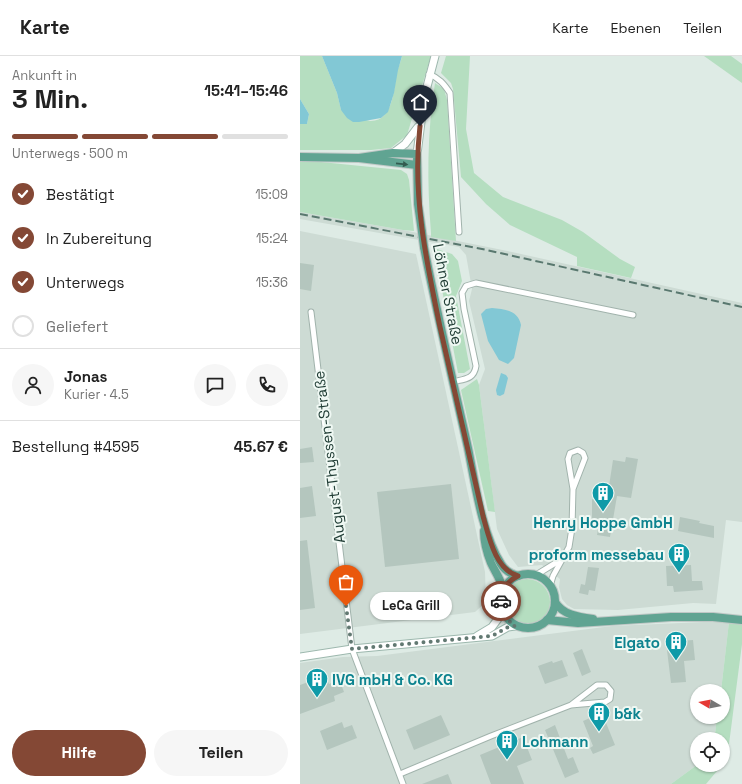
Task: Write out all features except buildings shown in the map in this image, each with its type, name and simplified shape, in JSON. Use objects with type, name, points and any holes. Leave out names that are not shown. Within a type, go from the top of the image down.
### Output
[{"type":"main road","points":[[359,158],[393,153],[417,154]]},
{"type":"main road","name":"Löhner Straße","points":[[417,154],[418,204],[424,247],[452,382],[483,516],[490,539],[501,564],[507,571],[518,576]]},
{"type":"main road","points":[[300,157],[359,158],[417,165]]},
{"type":"main road","name":"Löhner Straße","points":[[483,516],[484,542],[492,563],[502,582],[503,590]]},
{"type":"main road","points":[[524,574],[536,576],[542,578],[550,586],[554,594],[554,609],[543,624],[532,628],[520,628],[508,620],[502,612],[501,597],[503,590],[509,581],[518,576],[524,574]]},
{"type":"main road","points":[[555,602],[559,609],[569,614],[604,621]]},
{"type":"main road","points":[[547,620],[578,623],[693,617],[742,620]]},
{"type":"street","name":"Löhner Straße","points":[[417,154],[429,74],[435,56]]},
{"type":"street","name":"Löhner Straße","points":[[429,74],[436,77],[444,84],[450,93],[459,232]]},
{"type":"street","points":[[393,153],[405,144],[420,126]]},
{"type":"street","points":[[452,382],[471,377],[475,373],[476,366],[462,293],[466,286],[476,283],[633,315]]},
{"type":"street","name":"August-Thyssen-Straße","points":[[311,312],[352,649],[403,784]]},
{"type":"street","points":[[550,586],[553,576],[569,547],[572,528],[573,489],[568,459],[570,453],[578,450],[584,454],[585,460],[573,489]]},
{"type":"street","points":[[536,576],[563,559]]},
{"type":"street","points":[[476,637],[492,627],[502,612]]},
{"type":"street","points":[[300,657],[352,649],[492,636],[508,627],[515,626]]},
{"type":"street","points":[[400,774],[571,705],[599,684],[606,685],[611,691],[611,696],[606,702],[571,705]]},
{"type":"shaded area","points":[[300,212],[403,230],[512,252],[742,303],[742,522],[726,520],[716,604],[693,603],[618,610],[574,609],[567,605],[562,599],[559,587],[560,579],[542,565],[518,567],[509,555],[497,529],[479,385],[485,369],[469,301],[472,289],[466,255],[459,247],[300,219]]},
{"type":"shaded area","points":[[300,231],[416,254],[485,572],[486,602],[475,612],[300,634]]},
{"type":"shaded area","points":[[729,622],[722,684],[690,684],[690,724],[716,724],[715,732],[690,732],[690,770],[671,784],[300,784],[300,663],[343,657],[377,656],[612,626]]},
{"type":"green space","points":[[300,56],[322,56],[337,93],[341,110],[370,121],[378,120],[384,116],[388,110],[402,56],[431,56],[407,135],[391,148],[371,150],[300,150],[300,124],[307,124],[309,114],[300,99]]},
{"type":"green space","points":[[446,56],[470,56],[466,129],[474,173],[503,197],[562,220],[583,232],[620,259],[635,267],[631,278],[577,266],[577,257],[510,225],[486,204],[461,177],[453,89],[451,83],[441,73]]},
{"type":"green space","points":[[704,56],[731,56],[742,64],[742,83]]},
{"type":"green space","points":[[435,83],[444,89],[447,100],[456,241],[431,237],[428,158],[430,120]]},
{"type":"green space","points":[[300,161],[401,170],[407,174],[409,180],[414,231],[300,212]]},
{"type":"green space","points":[[434,248],[452,254],[458,261],[462,281],[456,296],[470,369],[464,373],[458,373]]},
{"type":"green space","points":[[477,379],[495,512],[488,511],[461,390]]},
{"type":"green space","points":[[527,579],[540,583],[546,589],[550,602],[546,615],[540,621],[527,625],[514,621],[508,615],[504,602],[508,589],[514,583]]},
{"type":"green space","points":[[729,622],[742,624],[742,644],[730,736],[730,732],[715,732],[716,724],[730,724],[730,684],[722,684]]},
{"type":"green space","points":[[690,770],[690,772],[716,772],[706,784],[671,784]]},
{"type":"water","points":[[322,56],[402,56],[394,93],[388,112],[381,118],[359,122],[353,122],[347,118],[341,110],[337,93]]},
{"type":"water","points":[[300,99],[309,114],[307,124],[300,124]]},
{"type":"water","points":[[492,308],[514,313],[521,325],[514,358],[508,364],[499,360],[488,341],[481,314],[486,309]]},
{"type":"water","points":[[501,373],[506,375],[508,378],[504,394],[500,396],[497,395],[496,390]]},
{"type":"railway","points":[[300,214],[482,249],[742,307]]},
{"type":"way so far","points":[[346,606],[352,649],[492,636],[508,627],[515,626],[502,612],[500,605],[501,601]]},
{"type":"place","name":"Henry Hoppe GmbH","points":[[603,512]]},
{"type":"place","name":"proform messebau","points":[[679,574]]},
{"type":"place","name":"LeCa Grill","points":[[346,606]]},
{"type":"place","name":"Elgato","points":[[676,662]]},
{"type":"place","name":"IVG mbH & Co. KG","points":[[317,698]]},
{"type":"place","name":"b&k","points":[[599,732]]},
{"type":"place","name":"Lohmann","points":[[507,760]]},
{"type":"route","points":[[420,126],[417,165],[418,204],[424,247],[449,367],[483,516],[490,539],[501,564],[511,574],[518,576],[509,581],[506,585],[503,590],[501,601]]}]
